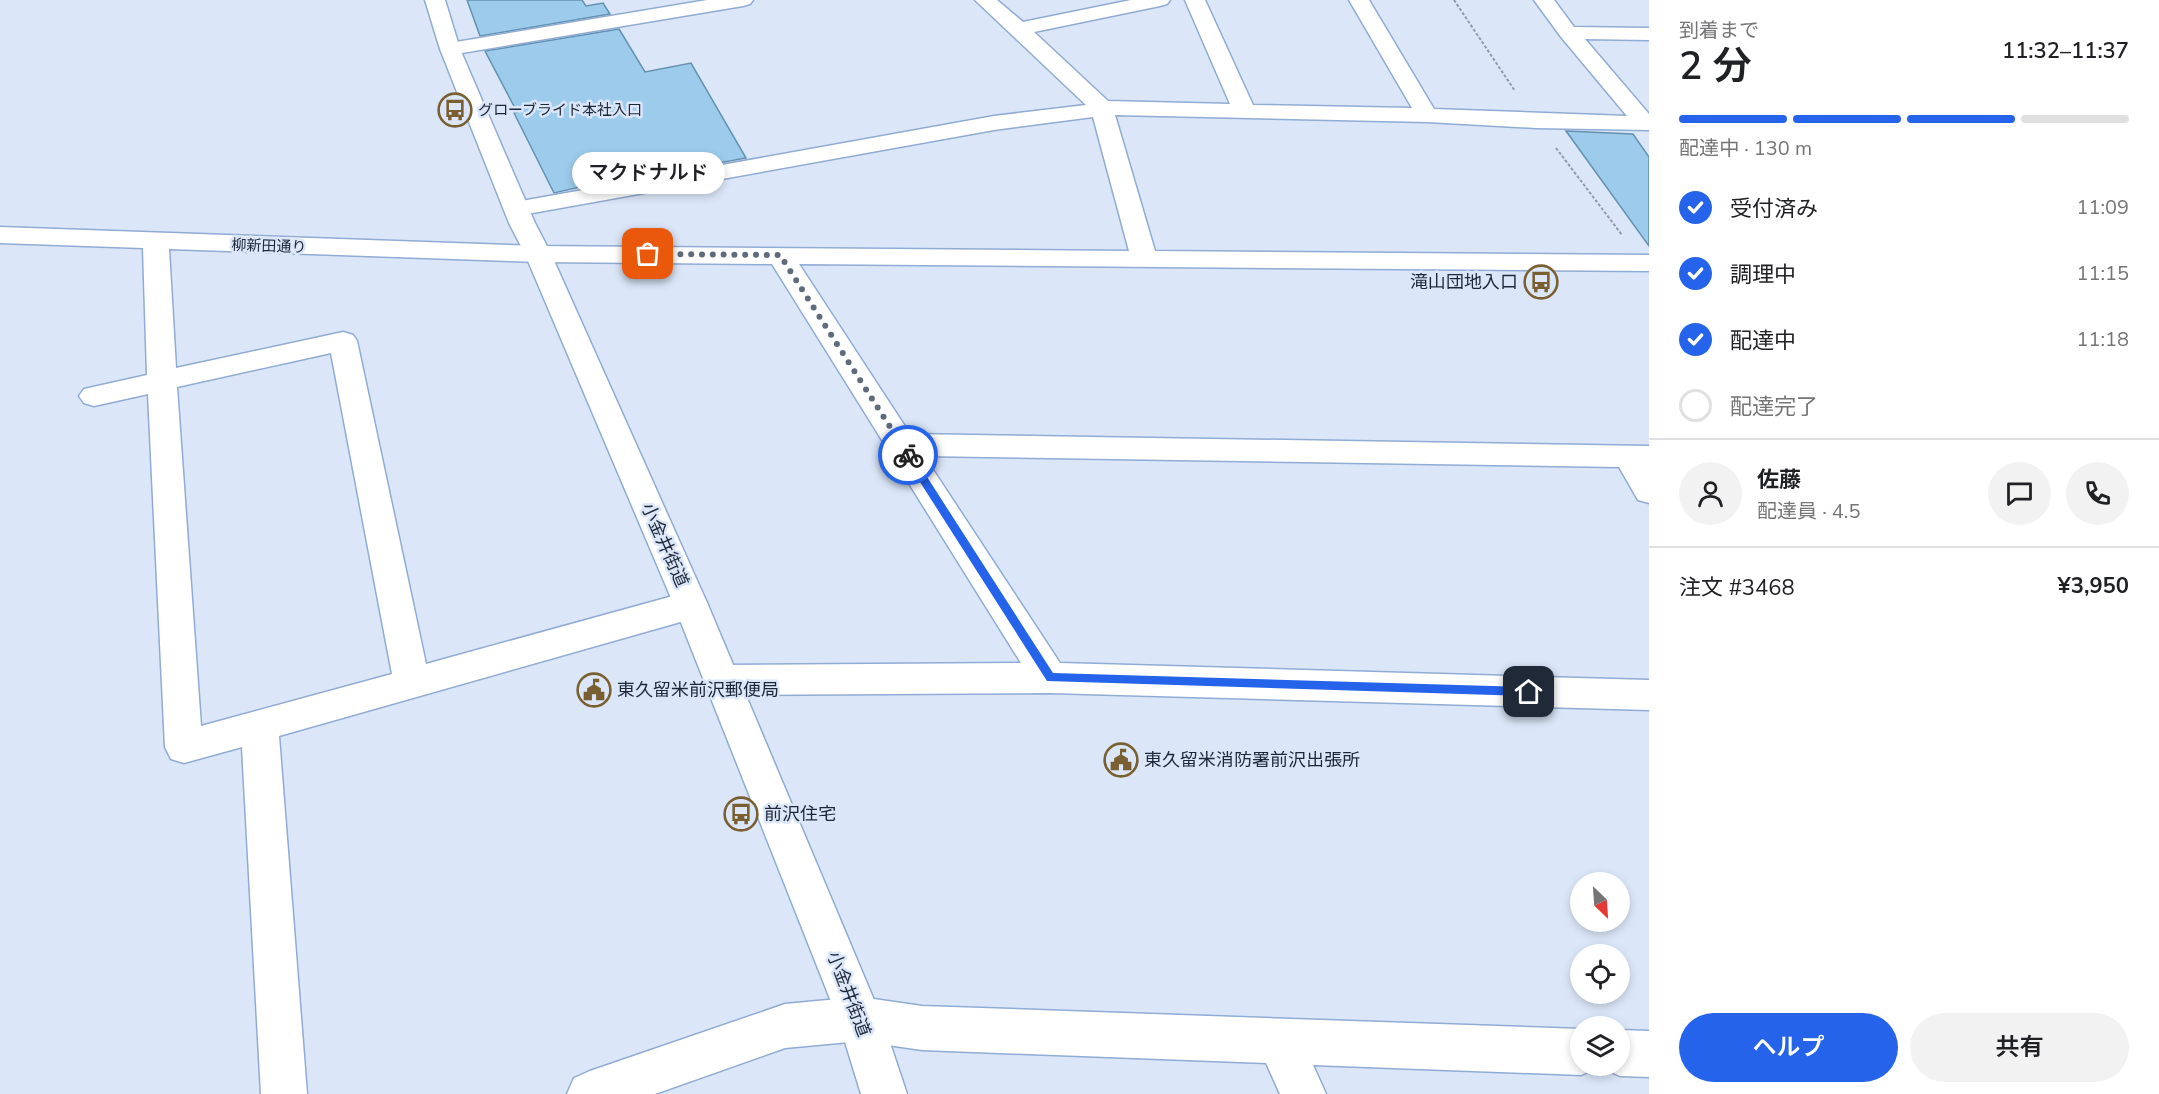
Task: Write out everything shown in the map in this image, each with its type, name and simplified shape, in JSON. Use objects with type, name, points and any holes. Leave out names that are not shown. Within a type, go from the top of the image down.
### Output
[{"type":"street","name":"小金井街道","points":[[435,0],[450,49],[516,209],[538,254],[722,680],[860,1019],[884,1094]]},
{"type":"street","points":[[450,49],[743,0]]},
{"type":"street","points":[[985,0],[1102,108],[1144,259]]},
{"type":"street","points":[[1019,29],[1160,0]]},
{"type":"street","points":[[1195,0],[1245,112]]},
{"type":"street","points":[[1359,0],[1428,115]]},
{"type":"street","points":[[1544,0],[1568,33],[1647,123]]},
{"type":"street","points":[[1568,33],[1649,34]]},
{"type":"street","points":[[516,209],[994,123],[1082,113],[1102,108],[1428,115],[1536,121],[1647,123]]},
{"type":"street","name":"柳新田通り","points":[[0,234],[156,242],[538,254],[1649,263]]},
{"type":"street","points":[[156,242],[157,299],[184,747],[691,605]]},
{"type":"street","points":[[780,255],[1050,678]]},
{"type":"street","points":[[94,396],[344,341],[412,684]]},
{"type":"street","points":[[902,445],[1639,457],[1649,492]]},
{"type":"street","points":[[722,680],[1050,678],[1649,695]]},
{"type":"street","points":[[259,725],[284,1094]]},
{"type":"street","points":[[590,1094],[785,1026],[860,1019],[922,1028],[1570,1052]]},
{"type":"street","points":[[1280,1042],[1303,1094]]},
{"type":"street","points":[[1630,1053],[1649,1054]]},
{"type":"building","points":[[467,0],[582,0],[586,6],[603,3],[610,14],[480,36]]},
{"type":"building","points":[[619,29],[645,72],[691,63],[746,158],[652,175],[650,171],[554,193],[514,113],[517,112],[485,51]]},
{"type":"building","points":[[1566,131],[1633,134],[1649,157],[1649,246]]},
{"type":"way so far","points":[[648,254],[780,255],[908,455]]},
{"type":"place","name":"グローブライド本社入口","points":[[455,110]]},
{"type":"place","name":"マクドナルド","points":[[648,254]]},
{"type":"place","name":"滝山団地入口","points":[[1541,282]]},
{"type":"place","name":"東久留米前沢郵便局","points":[[594,690]]},
{"type":"place","name":"東久留米消防署前沢出張所","points":[[1121,760]]},
{"type":"place","name":"前沢住宅","points":[[741,814]]},
{"type":"route","points":[[908,455],[1050,678],[1529,692]]}]
